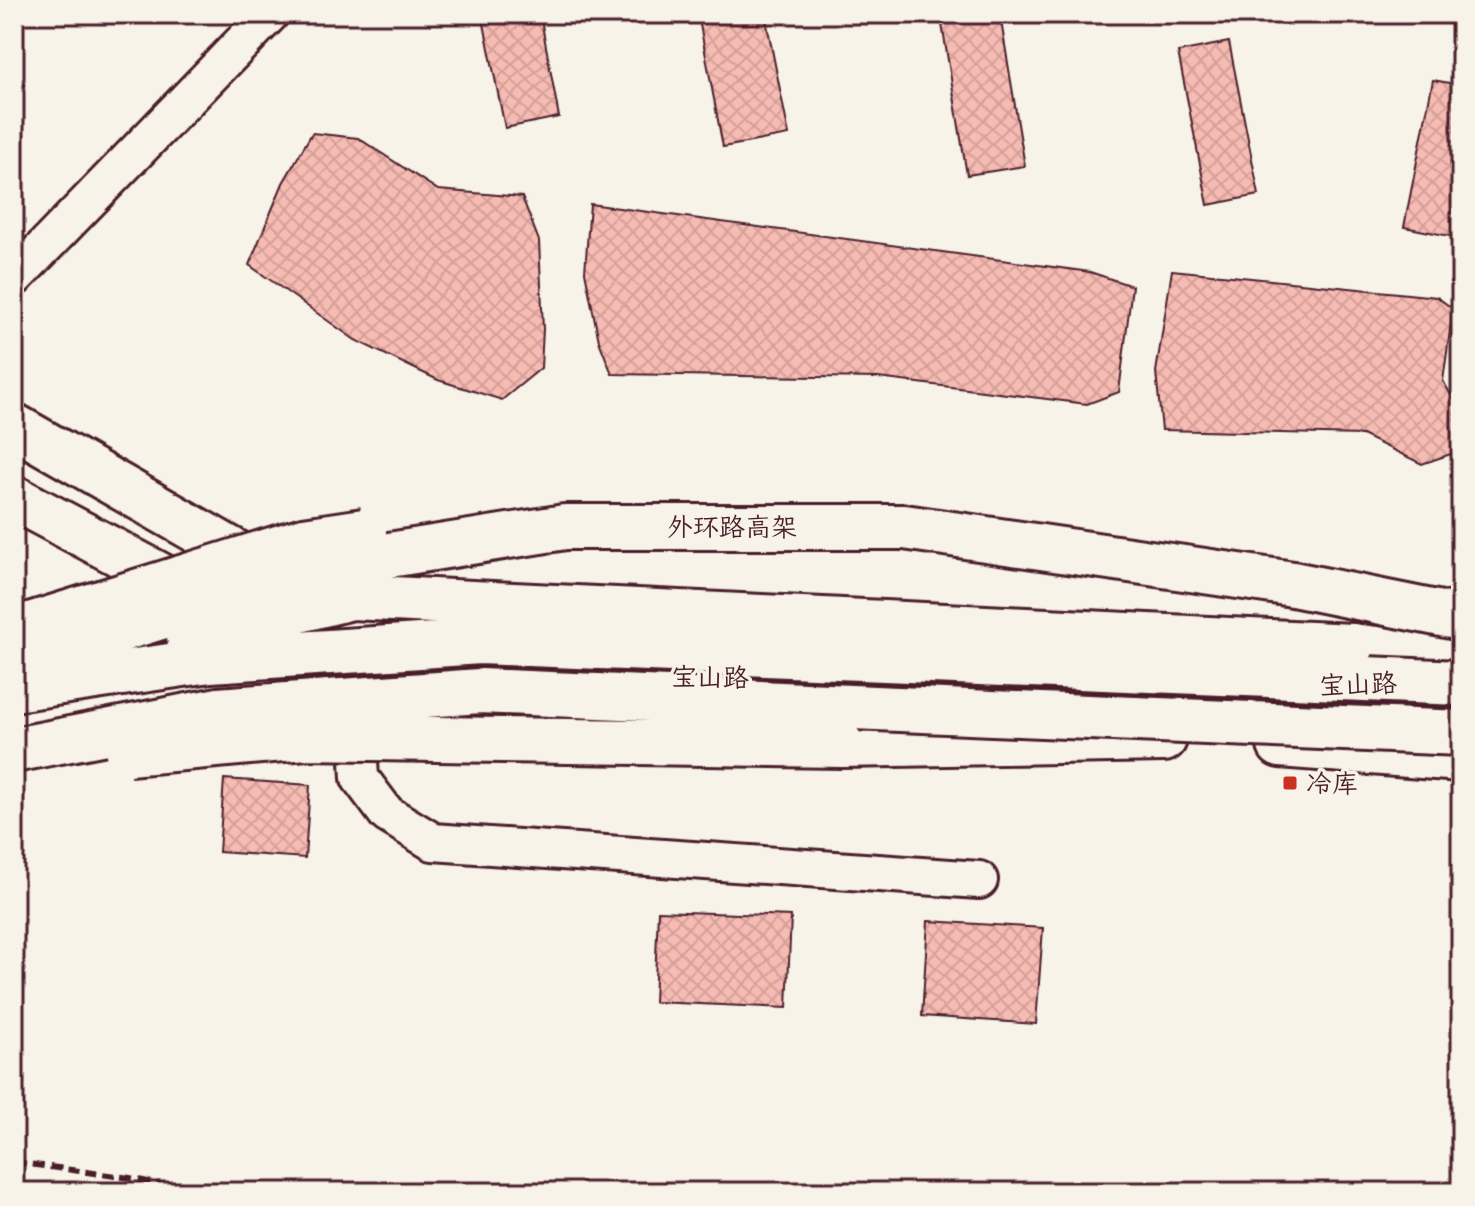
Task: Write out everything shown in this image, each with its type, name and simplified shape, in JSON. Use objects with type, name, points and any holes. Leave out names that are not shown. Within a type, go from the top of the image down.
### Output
[{"type":"main road","name":"宝山路","points":[[14,426],[289,583],[370,620],[620,675],[1223,689],[1461,682]]},
{"type":"main road","name":"宝山路","points":[[14,498],[353,675],[627,718],[1185,738],[1461,759]]},
{"type":"main road","name":"外环路高架","points":[[14,630],[304,540],[537,504],[876,503],[1264,561],[1461,597]]},
{"type":"main road","name":"外环路高架","points":[[14,662],[333,564],[565,527],[904,527],[1293,584],[1461,618]]},
{"type":"main road","points":[[14,686],[352,597],[1352,646],[1461,659]]},
{"type":"main road","points":[[14,686],[210,660],[480,642],[1461,682]]},
{"type":"main road","points":[[14,750],[218,710],[480,691],[1461,733]]},
{"type":"main road","points":[[14,763],[306,737],[842,745],[1185,738]]},
{"type":"street","points":[[14,278],[270,14]]},
{"type":"street","points":[[370,620],[353,675],[360,778],[387,814],[433,842],[979,880]]},
{"type":"building","points":[[482,14],[540,14],[559,117],[505,128]]},
{"type":"building","points":[[698,14],[765,14],[789,135],[723,147]]},
{"type":"building","points":[[1000,15],[1025,166],[967,175],[942,24]]},
{"type":"building","points":[[1229,42],[1259,195],[1208,205],[1178,52]]},
{"type":"building","points":[[1433,80],[1461,85],[1460,238],[1404,227]]},
{"type":"building","points":[[312,133],[358,138],[438,190],[522,197],[539,241],[543,329],[541,368],[502,400],[438,380],[355,340],[249,265],[283,183]]},
{"type":"building","points":[[590,204],[1090,272],[1132,286],[1119,392],[1087,404],[878,378],[612,374],[599,341],[585,272]]},
{"type":"building","points":[[1172,270],[1437,297],[1453,309],[1443,381],[1456,403],[1461,429],[1451,454],[1422,464],[1362,435],[1162,430],[1156,372]]},
{"type":"building","points":[[224,779],[310,785],[305,858],[219,852]]},
{"type":"building","points":[[658,911],[791,916],[787,1008],[654,1002]]},
{"type":"building","points":[[928,921],[1043,928],[1036,1024],[922,1016]]},
{"type":"railway","points":[[14,1162],[130,1178],[196,1192]]},
{"type":"place","name":"冷库","points":[[1290,783]]}]
